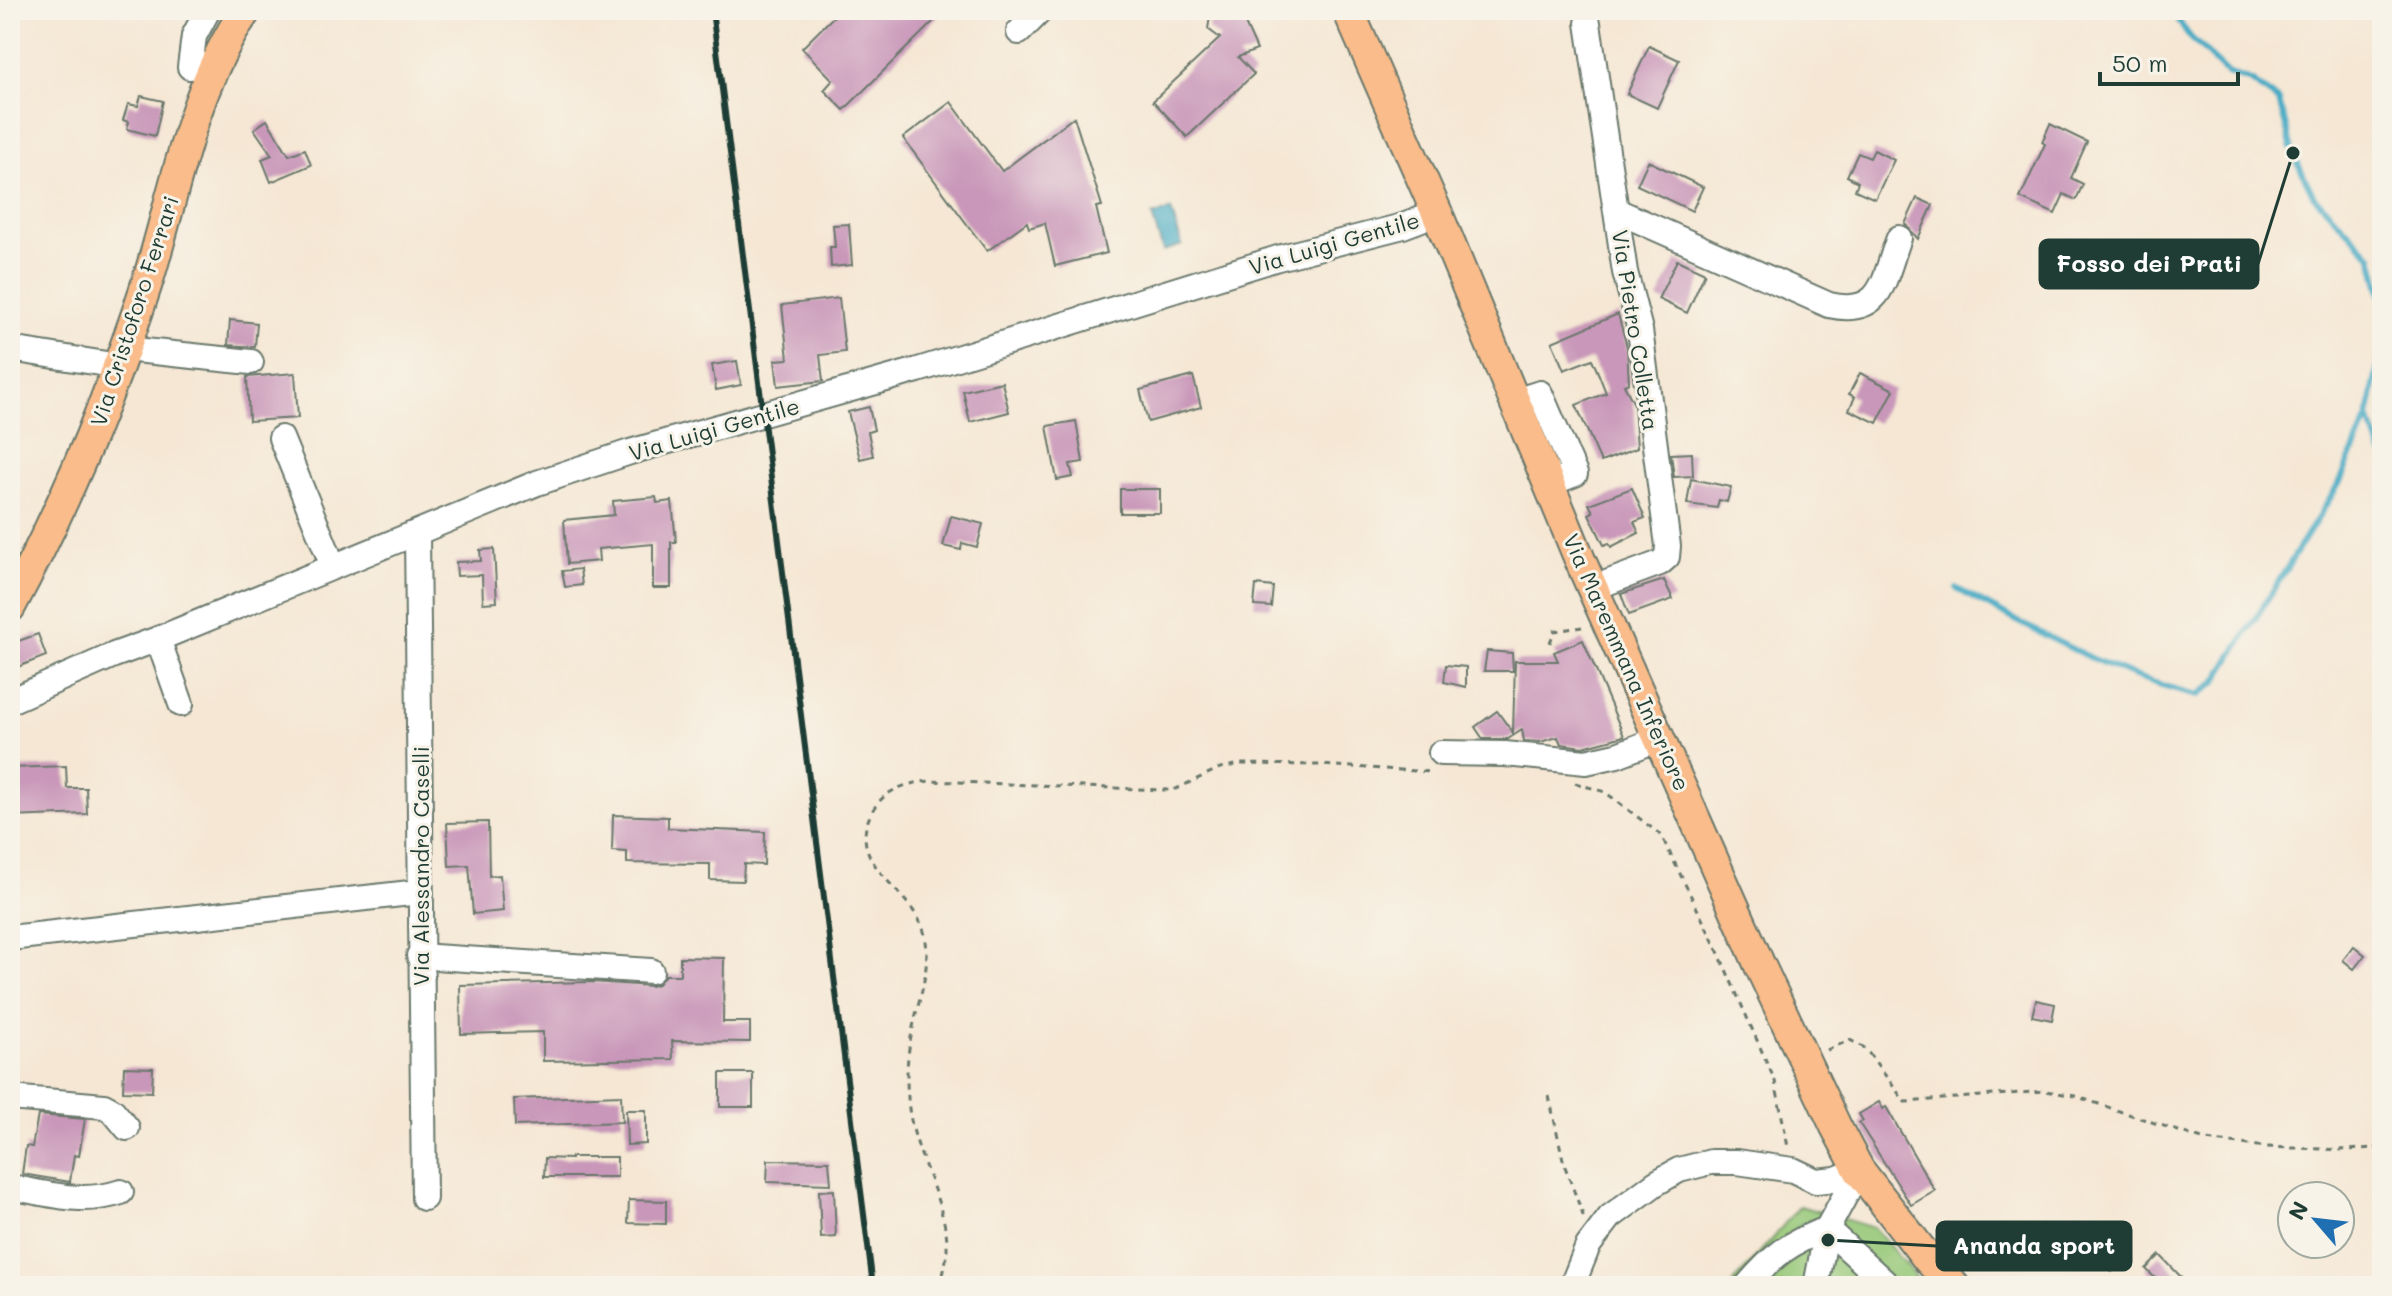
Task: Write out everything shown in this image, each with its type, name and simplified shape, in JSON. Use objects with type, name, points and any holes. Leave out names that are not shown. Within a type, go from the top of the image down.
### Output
[{"type":"main road","name":"Via Cristoforo Ferrari","points":[[10,607],[72,483],[122,358],[191,67],[246,10]]},
{"type":"main road","name":"Via Maremmana Inferiore","points":[[1348,10],[1437,213],[1609,625],[1760,966],[1836,1127],[1859,1170],[1928,1259],[1954,1286]]},
{"type":"street","points":[[191,67],[194,36],[208,10]]},
{"type":"street","points":[[1019,32],[1041,10]]},
{"type":"street","name":"Via Pietro Colletta","points":[[1588,23],[1625,272],[1640,330],[1668,546],[1667,557],[1660,563],[1593,588]]},
{"type":"street","points":[[1617,211],[1829,305],[1848,309],[1869,303],[1879,290],[1899,238]]},
{"type":"street","name":"Via Luigi Gentile","points":[[10,701],[114,655],[537,483],[630,452],[866,385],[1278,258],[1403,226],[1437,213]]},
{"type":"street","points":[[10,349],[122,358],[251,362]]},
{"type":"street","points":[[281,438],[333,566]]},
{"type":"street","name":"Via Alessandro Caselli","points":[[417,534],[419,956],[424,1198]]},
{"type":"street","points":[[158,639],[181,704]]},
{"type":"street","points":[[1442,763],[1505,754],[1586,762],[1617,755],[1661,738]]},
{"type":"street","points":[[10,938],[419,892]]},
{"type":"street","points":[[419,956],[651,971]]},
{"type":"street","points":[[10,1098],[104,1106],[113,1111],[127,1128]]},
{"type":"street","points":[[1572,1286],[1597,1234],[1625,1204],[1667,1176],[1690,1167],[1724,1161],[1793,1170],[1816,1181],[1836,1179],[1859,1170]]},
{"type":"street","points":[[1816,1286],[1827,1229],[1859,1170]]},
{"type":"street","points":[[10,1187],[82,1200],[121,1192]]},
{"type":"street","points":[[1747,1286],[1785,1248],[1827,1229]]},
{"type":"street","points":[[1827,1229],[1889,1286]]},
{"type":"path","points":[[1550,643],[1554,631],[1609,625]]},
{"type":"path","points":[[940,1286],[946,1258],[946,1234],[912,1127],[908,1099],[911,1037],[927,966],[926,938],[917,913],[869,858],[866,839],[868,821],[874,807],[884,796],[913,783],[943,781],[1176,789],[1220,768],[1241,764],[1442,763]]},
{"type":"path","points":[[1574,783],[1605,792],[1661,835],[1716,947],[1775,1081],[1793,1170]]},
{"type":"path","points":[[1805,1060],[1850,1040],[1865,1048],[1905,1102],[2046,1091],[2075,1096],[2205,1140],[2281,1148],[2349,1150],[2382,1147]]},
{"type":"path","points":[[1549,1096],[1564,1164],[1582,1216],[1597,1234]]},
{"type":"path","points":[[2111,1255],[2113,1278],[2117,1286]]},
{"type":"green space","points":[[1800,1206],[1874,1228],[1924,1286],[1731,1286]]},
{"type":"water","points":[[1171,210],[1182,245],[1163,251],[1152,216]]},
{"type":"building","points":[[840,10],[945,10],[844,110],[824,90],[833,80],[802,48]]},
{"type":"building","points":[[1211,10],[1239,10],[1257,50],[1238,57],[1254,74],[1187,137],[1153,101],[1220,38],[1208,29]]},
{"type":"building","points":[[1649,46],[1679,60],[1657,108],[1627,94]]},
{"type":"building","points":[[141,96],[163,101],[155,136],[127,129],[129,122],[123,120],[128,104],[138,106]]},
{"type":"building","points":[[951,102],[1002,171],[1074,117],[1102,206],[1096,207],[1107,253],[1055,266],[1045,223],[1029,228],[1027,222],[987,251],[903,138]]},
{"type":"building","points":[[267,120],[289,155],[305,149],[311,165],[271,182],[262,159],[272,155],[254,129]]},
{"type":"building","points":[[2050,124],[2087,142],[2071,178],[2083,184],[2076,200],[2064,194],[2055,214],[2020,198],[2045,144],[2042,142]]},
{"type":"building","points":[[1874,150],[1894,160],[1875,199],[1855,190],[1858,182],[1847,176],[1858,153],[1870,158]]},
{"type":"building","points":[[1648,161],[1703,187],[1692,211],[1637,185]]},
{"type":"building","points":[[1917,198],[1933,205],[1918,239],[1905,224]]},
{"type":"building","points":[[849,224],[852,265],[831,267],[830,247],[835,247],[833,225]]},
{"type":"building","points":[[1677,260],[1705,273],[1687,313],[1658,299]]},
{"type":"building","points":[[839,298],[845,352],[820,355],[823,381],[778,386],[775,360],[788,359],[782,305]]},
{"type":"building","points":[[1618,314],[1627,347],[1629,383],[1624,385],[1634,404],[1637,448],[1601,462],[1576,405],[1606,393],[1599,375],[1592,359],[1564,370],[1552,342]]},
{"type":"building","points":[[230,320],[257,323],[255,347],[228,345]]},
{"type":"building","points":[[737,361],[741,385],[716,390],[712,365]]},
{"type":"building","points":[[295,373],[298,418],[249,421],[247,377]]},
{"type":"building","points":[[1860,373],[1894,390],[1877,423],[1849,410],[1855,397],[1849,394]]},
{"type":"building","points":[[1193,376],[1201,407],[1148,422],[1140,390]]},
{"type":"building","points":[[1002,382],[1009,412],[970,422],[963,391]]},
{"type":"building","points":[[869,407],[874,430],[868,432],[873,456],[860,459],[848,412]]},
{"type":"building","points":[[1076,421],[1083,462],[1070,464],[1073,477],[1057,480],[1047,426]]},
{"type":"building","points":[[1692,453],[1693,476],[1674,477],[1671,454]]},
{"type":"building","points":[[1691,479],[1731,487],[1727,502],[1719,500],[1717,508],[1687,504]]},
{"type":"building","points":[[1632,488],[1645,518],[1634,522],[1639,533],[1611,547],[1609,543],[1604,545],[1589,514],[1593,512],[1589,504]]},
{"type":"building","points":[[1120,489],[1160,489],[1160,513],[1120,513]]},
{"type":"building","points":[[656,497],[657,503],[672,501],[676,542],[671,542],[671,588],[653,588],[653,544],[598,549],[599,561],[567,564],[564,520],[614,515],[613,501]]},
{"type":"building","points":[[951,516],[983,524],[977,547],[962,543],[961,550],[943,546]]},
{"type":"building","points":[[494,549],[497,602],[483,603],[482,575],[457,576],[456,562],[481,561],[480,550]]},
{"type":"building","points":[[580,569],[582,585],[565,587],[562,571]]},
{"type":"building","points":[[1664,580],[1673,599],[1629,615],[1621,594]]},
{"type":"building","points":[[1256,585],[1273,587],[1271,607],[1254,606]]},
{"type":"building","points":[[38,634],[46,656],[10,670],[10,644]]},
{"type":"building","points":[[1583,640],[1624,736],[1583,747],[1561,744],[1558,737],[1540,742],[1524,741],[1522,730],[1508,739],[1483,739],[1475,727],[1497,711],[1513,733],[1515,661],[1558,661],[1554,652]]},
{"type":"building","points":[[1487,651],[1512,653],[1513,671],[1484,671]]},
{"type":"building","points":[[1446,665],[1466,667],[1466,687],[1444,682]]},
{"type":"building","points":[[66,766],[67,788],[86,788],[87,814],[10,817],[10,768]]},
{"type":"building","points":[[613,815],[668,817],[668,828],[765,832],[764,865],[744,864],[743,881],[710,880],[710,864],[627,863],[627,852],[612,851]]},
{"type":"building","points":[[488,822],[489,876],[500,875],[503,911],[473,914],[469,865],[449,866],[447,823]]},
{"type":"building","points":[[2354,946],[2365,955],[2354,969],[2343,960]]},
{"type":"building","points":[[680,957],[724,958],[723,1022],[750,1022],[750,1042],[672,1041],[673,1059],[543,1061],[543,1032],[461,1034],[460,985],[593,982],[651,986],[658,984],[665,975],[680,975]]},
{"type":"building","points":[[2036,1000],[2055,1004],[2052,1020],[2032,1016]]},
{"type":"building","points":[[124,1067],[153,1068],[152,1092],[123,1091]]},
{"type":"building","points":[[720,1073],[753,1073],[753,1107],[720,1107]]},
{"type":"building","points":[[621,1095],[622,1122],[515,1126],[514,1099]]},
{"type":"building","points":[[1879,1102],[1883,1109],[1886,1107],[1935,1191],[1911,1205],[1859,1123],[1863,1121],[1859,1114]]},
{"type":"building","points":[[626,1110],[646,1110],[646,1144],[627,1145]]},
{"type":"building","points":[[38,1115],[85,1119],[79,1156],[74,1155],[70,1182],[22,1174],[26,1146],[32,1147]]},
{"type":"building","points":[[617,1157],[617,1177],[544,1177],[545,1158]]},
{"type":"building","points":[[768,1160],[829,1161],[831,1184],[767,1182]]},
{"type":"building","points":[[834,1190],[836,1237],[821,1238],[819,1191]]},
{"type":"building","points":[[629,1200],[666,1201],[666,1224],[628,1223]]},
{"type":"building","points":[[2160,1255],[2183,1279],[2176,1286],[2163,1286],[2146,1269]]},
{"type":"waterway","points":[[2173,10],[2186,33],[2227,73],[2251,81],[2279,101],[2293,153],[2313,195],[2372,256],[2382,297]]},
{"type":"waterway","points":[[2382,345],[2368,417],[2382,453]]},
{"type":"waterway","points":[[1957,589],[2105,664],[2167,687],[2199,695],[2216,682],[2339,484],[2368,417]]},
{"type":"railway","points":[[712,10],[873,1286]]},
{"type":"place","name":"Fosso dei Prati","points":[[2293,153]]},
{"type":"place","name":"Ananda sport","points":[[1828,1240]]}]
